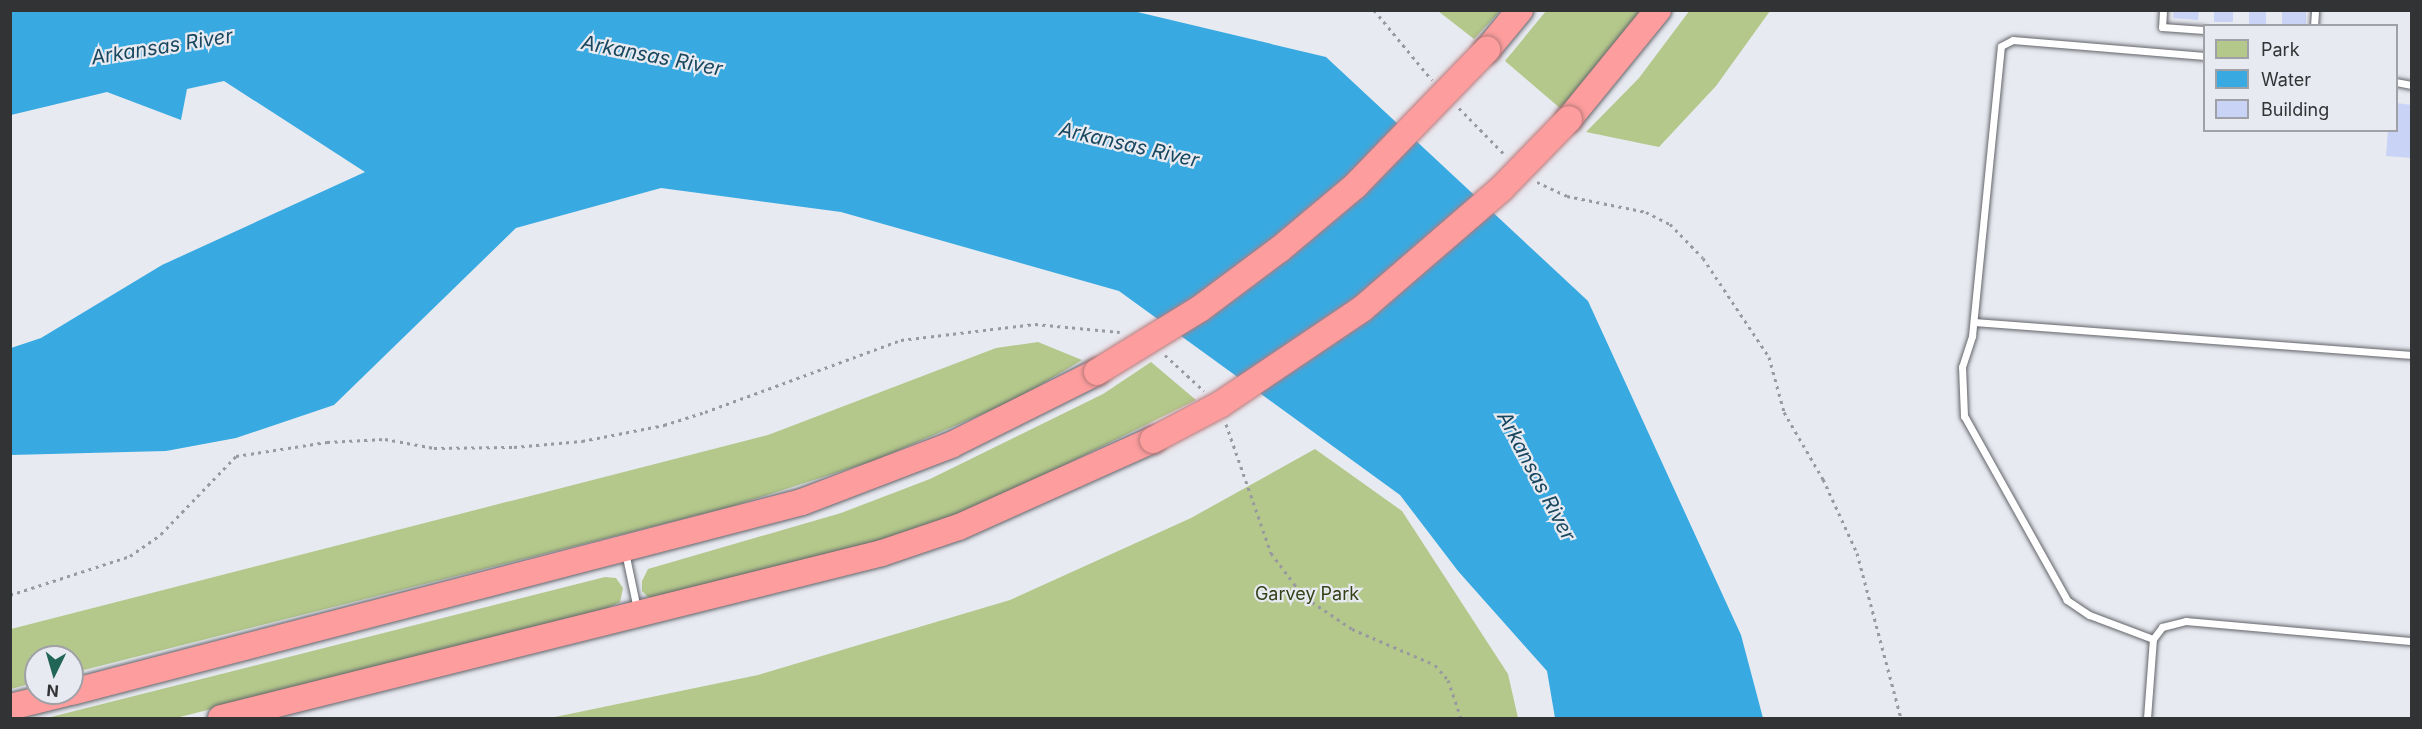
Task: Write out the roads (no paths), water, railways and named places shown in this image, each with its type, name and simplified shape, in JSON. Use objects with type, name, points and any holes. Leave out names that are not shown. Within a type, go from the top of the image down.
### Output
[{"type":"highway","points":[[84,689],[802,502],[878,475],[951,445],[1097,372],[1201,308],[1280,249],[1355,186],[1487,50],[1520,10]]},
{"type":"highway","points":[[222,718],[882,553],[937,534],[1081,475],[1153,440],[1221,404],[1362,309],[1502,188],[1569,119],[1658,10]]},
{"type":"lane","points":[[2163,10],[2162,27],[2203,30]]},
{"type":"lane","points":[[2153,639],[2089,615],[2067,600],[1964,416],[1962,367],[1974,322],[2001,46],[2013,40],[2203,56]]},
{"type":"lane","points":[[1974,322],[2412,355]]},
{"type":"lane","points":[[624,550],[638,615]]},
{"type":"lane","points":[[2147,718],[2153,639],[2162,627],[2186,621],[2412,641]]},
{"type":"water","name":"Arkansas River","points":[[1129,10],[1326,57],[1588,301],[1741,635],[1763,718],[1555,718],[1547,671],[1458,571],[1400,495],[1119,291],[841,212],[661,188],[516,228],[334,405],[236,438],[166,451],[11,455],[11,348],[41,338],[162,265],[365,172],[224,81],[187,89],[181,120],[107,92],[11,115],[10,11]]},
{"type":"park label","name":"Garvey Park","points":[[1307,594]]}]
